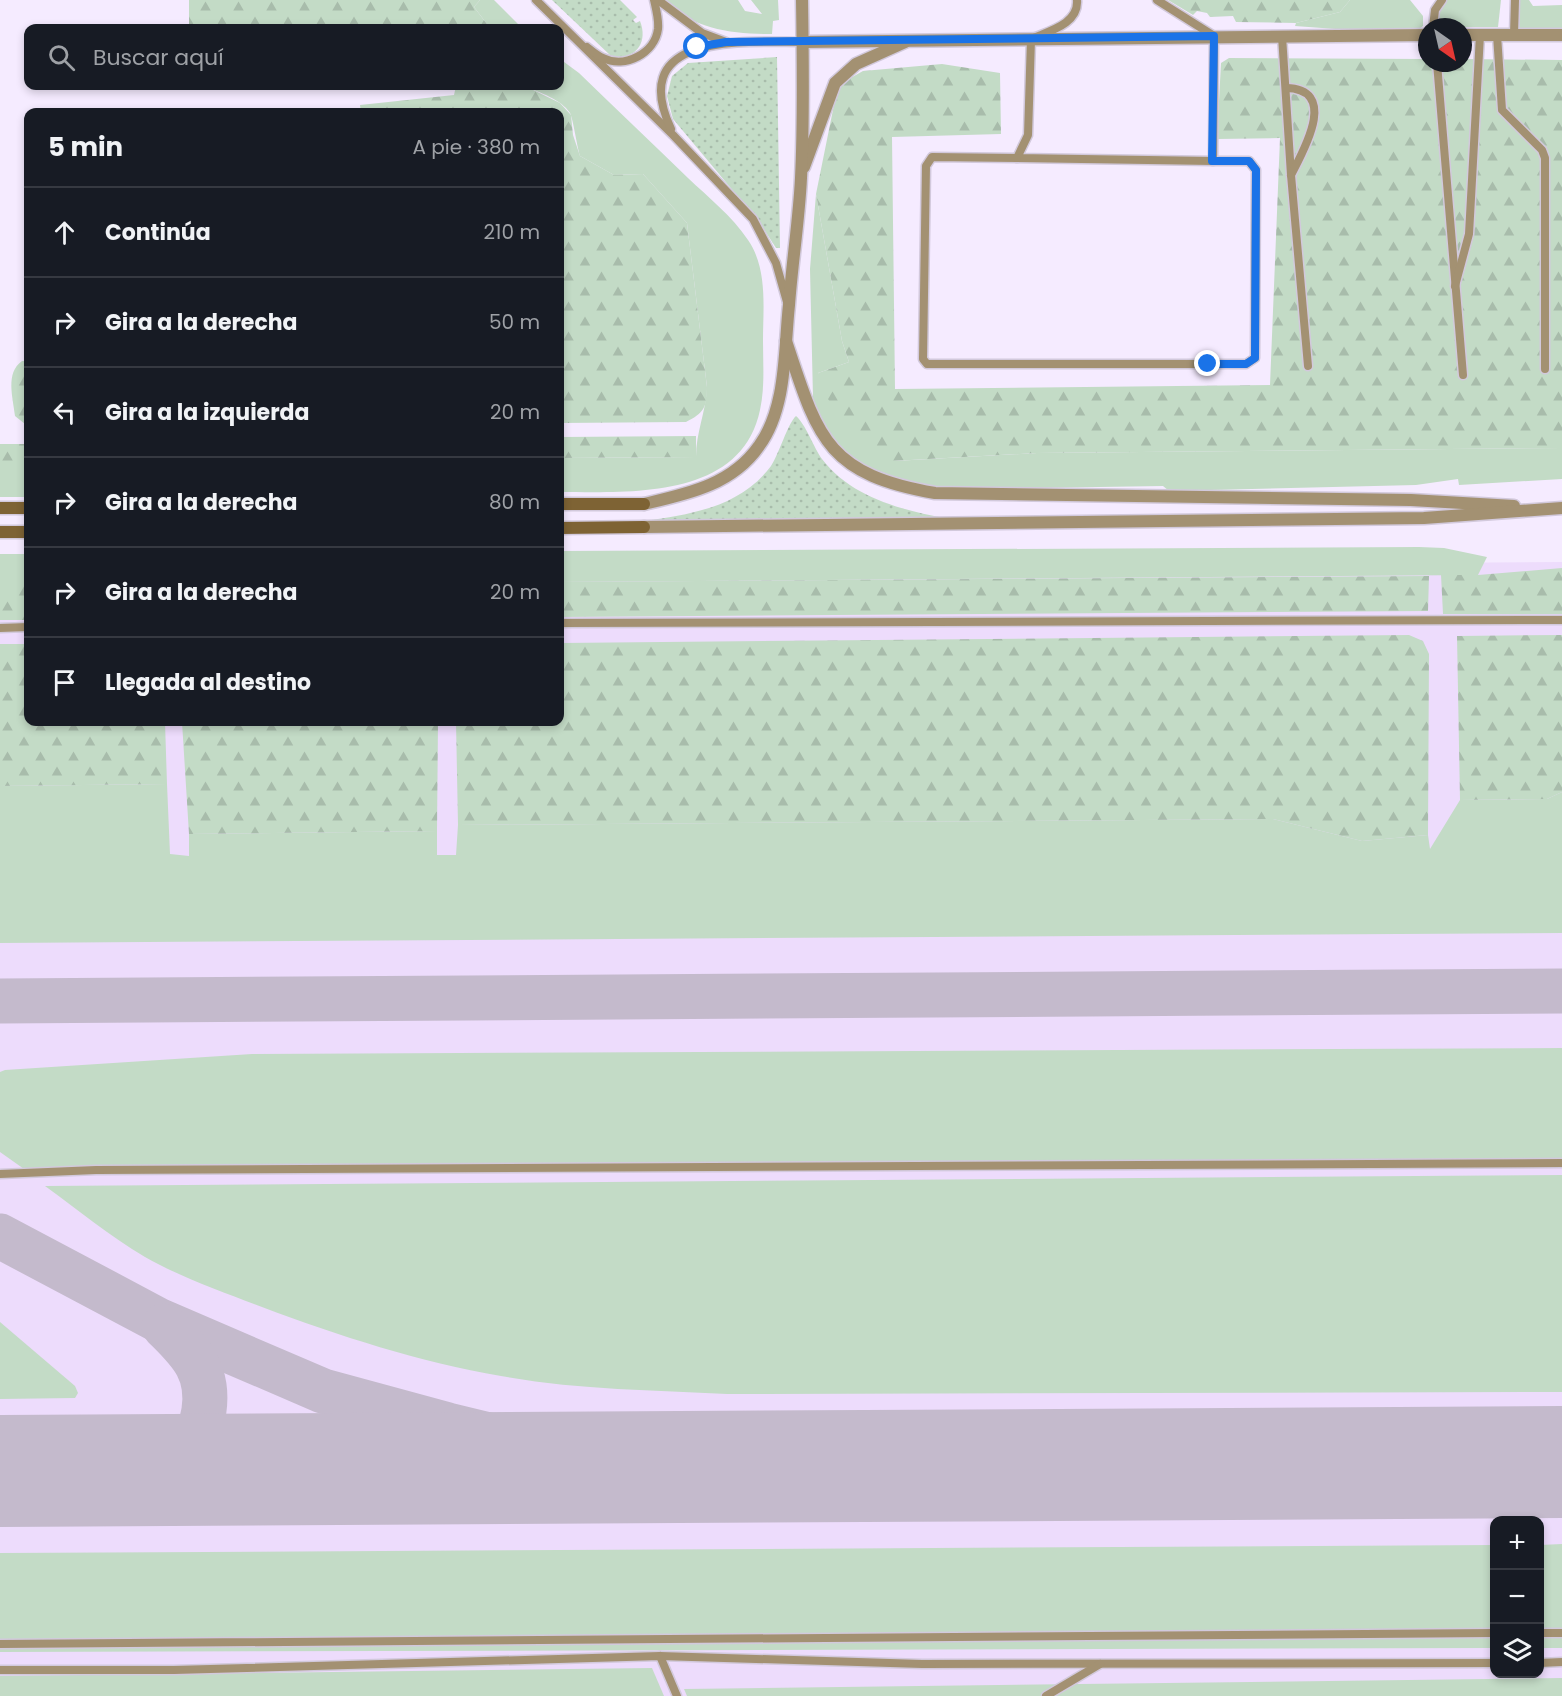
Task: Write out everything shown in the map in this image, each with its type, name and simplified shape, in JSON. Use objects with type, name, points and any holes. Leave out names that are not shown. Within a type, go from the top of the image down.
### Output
[{"type":"main road","points":[[564,504],[644,504]]},
{"type":"main road","points":[[0,508],[24,508]]},
{"type":"main road","points":[[564,528],[644,527]]},
{"type":"main road","points":[[0,532],[24,532]]},
{"type":"street","points":[[644,504],[711,486],[731,474],[759,447],[770,429],[777,407],[786,341],[801,178],[802,0]]},
{"type":"street","points":[[1472,34],[1562,35]]},
{"type":"street","points":[[802,42],[1418,35]]},
{"type":"street","points":[[801,178],[836,83],[856,64],[912,40]]},
{"type":"street","points":[[786,341],[814,418],[839,456],[873,478],[908,488],[935,493],[1411,500],[1562,508]]},
{"type":"street","points":[[644,527],[1424,519],[1562,508]]},
{"type":"lane","points":[[565,31],[604,58],[629,61],[650,47],[656,38],[658,28],[656,0]]},
{"type":"lane","points":[[656,0],[702,33],[726,42]]},
{"type":"lane","points":[[1017,158],[1028,135],[1031,39],[1071,19],[1077,6],[1077,0]]},
{"type":"lane","points":[[1157,0],[1214,36],[1212,161]]},
{"type":"lane","points":[[1432,0],[1435,10],[1434,18]]},
{"type":"lane","points":[[1435,10],[1442,0]]},
{"type":"lane","points":[[1514,34],[1515,0]]},
{"type":"lane","points":[[537,2],[558,24]]},
{"type":"lane","points":[[565,31],[674,135],[753,219],[776,263],[788,307]]},
{"type":"lane","points":[[1454,292],[1469,234],[1480,34]]},
{"type":"lane","points":[[1497,34],[1502,110],[1542,150],[1545,158],[1545,369]]},
{"type":"lane","points":[[1282,36],[1291,176],[1308,366]]},
{"type":"lane","points":[[674,135],[662,109],[660,97],[663,78],[682,55],[697,47],[726,42],[802,42]]},
{"type":"lane","points":[[1438,72],[1454,292],[1463,375]]},
{"type":"lane","points":[[1286,88],[1295,88],[1307,94],[1313,101],[1315,117],[1306,146],[1291,176]]},
{"type":"lane","points":[[932,157],[1017,158],[1249,161],[1256,170],[1255,358],[1252,362],[1246,364],[927,364],[923,359],[926,166],[928,160],[932,157]]},
{"type":"lane","points":[[564,623],[1562,620]]},
{"type":"lane","points":[[0,628],[24,627]]},
{"type":"lane","points":[[0,1174],[96,1170],[1562,1163]]},
{"type":"lane","points":[[0,1644],[1490,1633]]},
{"type":"lane","points":[[1544,1633],[1562,1633]]},
{"type":"lane","points":[[660,1656],[677,1696]]},
{"type":"lane","points":[[0,1670],[174,1670],[660,1656],[922,1664],[1490,1663]]},
{"type":"lane","points":[[1544,1663],[1562,1662]]},
{"type":"lane","points":[[1046,1696],[1101,1663]]},
{"type":"shaded area","points":[[1562,562],[1562,1696],[0,1696],[0,573],[24,573],[24,726],[564,726],[564,569]]},
{"type":"green space","points":[[189,0],[480,0],[474,7],[487,24],[189,24]]},
{"type":"green space","points":[[480,0],[494,0],[518,24],[487,24],[474,7]]},
{"type":"green space","points":[[552,0],[620,0],[637,17],[633,20],[636,23],[640,21],[641,44],[633,53],[626,56],[611,56]]},
{"type":"green space","points":[[664,0],[738,0],[745,11],[762,14],[751,0],[778,0],[779,20],[773,21],[772,34],[728,31],[688,18]]},
{"type":"green space","points":[[1168,0],[1350,0],[1340,12],[1296,23],[1236,22],[1233,16],[1210,17],[1207,13],[1197,11],[1193,15]]},
{"type":"green space","points":[[1350,0],[1410,0],[1423,18],[1418,18],[1418,29],[1349,30],[1295,26],[1296,23],[1340,12]]},
{"type":"green space","points":[[1447,0],[1501,0],[1498,27],[1472,27],[1472,18],[1438,18],[1438,11]]},
{"type":"green space","points":[[1512,0],[1529,0],[1533,6],[1562,5],[1562,28],[1514,28]]},
{"type":"green space","points":[[777,57],[780,248],[776,248],[760,223],[673,119],[667,96],[672,76],[688,63]]},
{"type":"green space","points":[[1229,58],[1418,59],[1418,72],[1472,72],[1472,59],[1562,60],[1562,448],[1037,453],[893,461],[863,450],[828,399],[818,373],[849,362],[842,341],[816,194],[838,85],[863,71],[942,64],[1000,73],[1001,134],[892,137],[895,389],[1270,385],[1280,138],[1217,139],[1221,63]]},
{"type":"green space","points":[[564,62],[579,73],[727,215],[742,231],[754,251],[762,276],[764,302],[762,401],[749,439],[730,461],[707,475],[679,485],[649,490],[564,492],[564,458],[696,457],[707,387],[687,223],[643,174],[614,175],[580,156],[570,113],[556,100],[534,90],[564,90]]},
{"type":"green space","points":[[455,90],[533,90],[560,103],[571,115],[573,135],[580,156],[614,175],[643,174],[687,223],[707,387],[705,404],[697,416],[686,422],[564,423],[564,108],[360,108],[360,105],[454,95]]},
{"type":"green space","points":[[816,194],[842,341],[849,362],[818,373],[894,461],[1037,453],[1562,448],[1562,479],[1459,485],[1458,479],[1416,485],[1169,491],[1163,486],[1034,488],[1029,490],[961,487],[935,489],[898,482],[846,457],[818,418],[813,398],[810,269]]},
{"type":"green space","points":[[24,361],[24,423],[15,416],[11,386],[13,372]]},
{"type":"green space","points":[[796,416],[803,424],[822,459],[847,483],[894,506],[945,518],[645,521],[714,506],[745,491],[771,466]]},
{"type":"green space","points":[[696,436],[696,457],[564,458],[564,437]]},
{"type":"green space","points":[[0,444],[24,444],[24,462],[0,462]]},
{"type":"green space","points":[[0,462],[24,462],[24,497],[0,497]]},
{"type":"green space","points":[[1419,547],[1444,548],[1487,557],[1478,575],[564,582],[564,551]]},
{"type":"green space","points":[[0,554],[24,554],[24,586],[0,586]]},
{"type":"green space","points":[[1562,568],[1562,614],[1443,614],[1441,575],[1478,575]]},
{"type":"green space","points":[[1429,576],[1428,611],[564,617],[564,582]]},
{"type":"green space","points":[[0,586],[24,586],[24,620],[0,620]]},
{"type":"green space","points":[[1409,635],[1423,641],[1429,654],[1428,835],[1362,841],[1273,819],[458,825],[456,726],[564,726],[564,643]]},
{"type":"green space","points":[[1562,635],[1562,792],[1547,799],[1460,800],[1457,636]]},
{"type":"green space","points":[[0,644],[24,644],[24,726],[165,726],[167,784],[0,786]]},
{"type":"green space","points":[[182,726],[438,726],[437,831],[189,834]]},
{"type":"green space","points":[[167,784],[170,854],[189,856],[189,834],[437,831],[437,855],[456,855],[458,825],[1273,819],[1362,841],[1428,835],[1430,849],[1460,800],[1547,799],[1562,792],[1562,933],[0,943],[0,786]]},
{"type":"green space","points":[[1562,1048],[1562,1159],[24,1169],[0,1152],[0,1072],[5,1070],[252,1054]]},
{"type":"green space","points":[[1562,1175],[1562,1392],[727,1394],[614,1389],[529,1381],[440,1363],[350,1338],[291,1318],[173,1272],[107,1232],[45,1186]]},
{"type":"green space","points":[[0,1322],[75,1386],[78,1393],[75,1398],[0,1399]]},
{"type":"green space","points":[[1562,1544],[1562,1648],[1544,1648],[1544,1545]]},
{"type":"green space","points":[[1490,1545],[1490,1648],[0,1652],[0,1553]]},
{"type":"green space","points":[[652,1668],[664,1696],[0,1696],[0,1676]]},
{"type":"green space","points":[[1562,1678],[1562,1696],[687,1696],[684,1689]]},
{"type":"taxiway","points":[[0,1001],[1562,991]]},
{"type":"taxiway","points":[[0,1236],[160,1321],[323,1391],[448,1425],[621,1467]]},
{"type":"taxiway","points":[[139,1470],[168,1461],[183,1452],[197,1434],[204,1411],[204,1387],[197,1365],[186,1349],[164,1326]]},
{"type":"runway","points":[[0,1471],[1562,1462]]},
{"type":"route","points":[[697,47],[726,42],[1214,36],[1212,161],[1249,161],[1256,170],[1255,358],[1246,364],[1208,364]]}]
